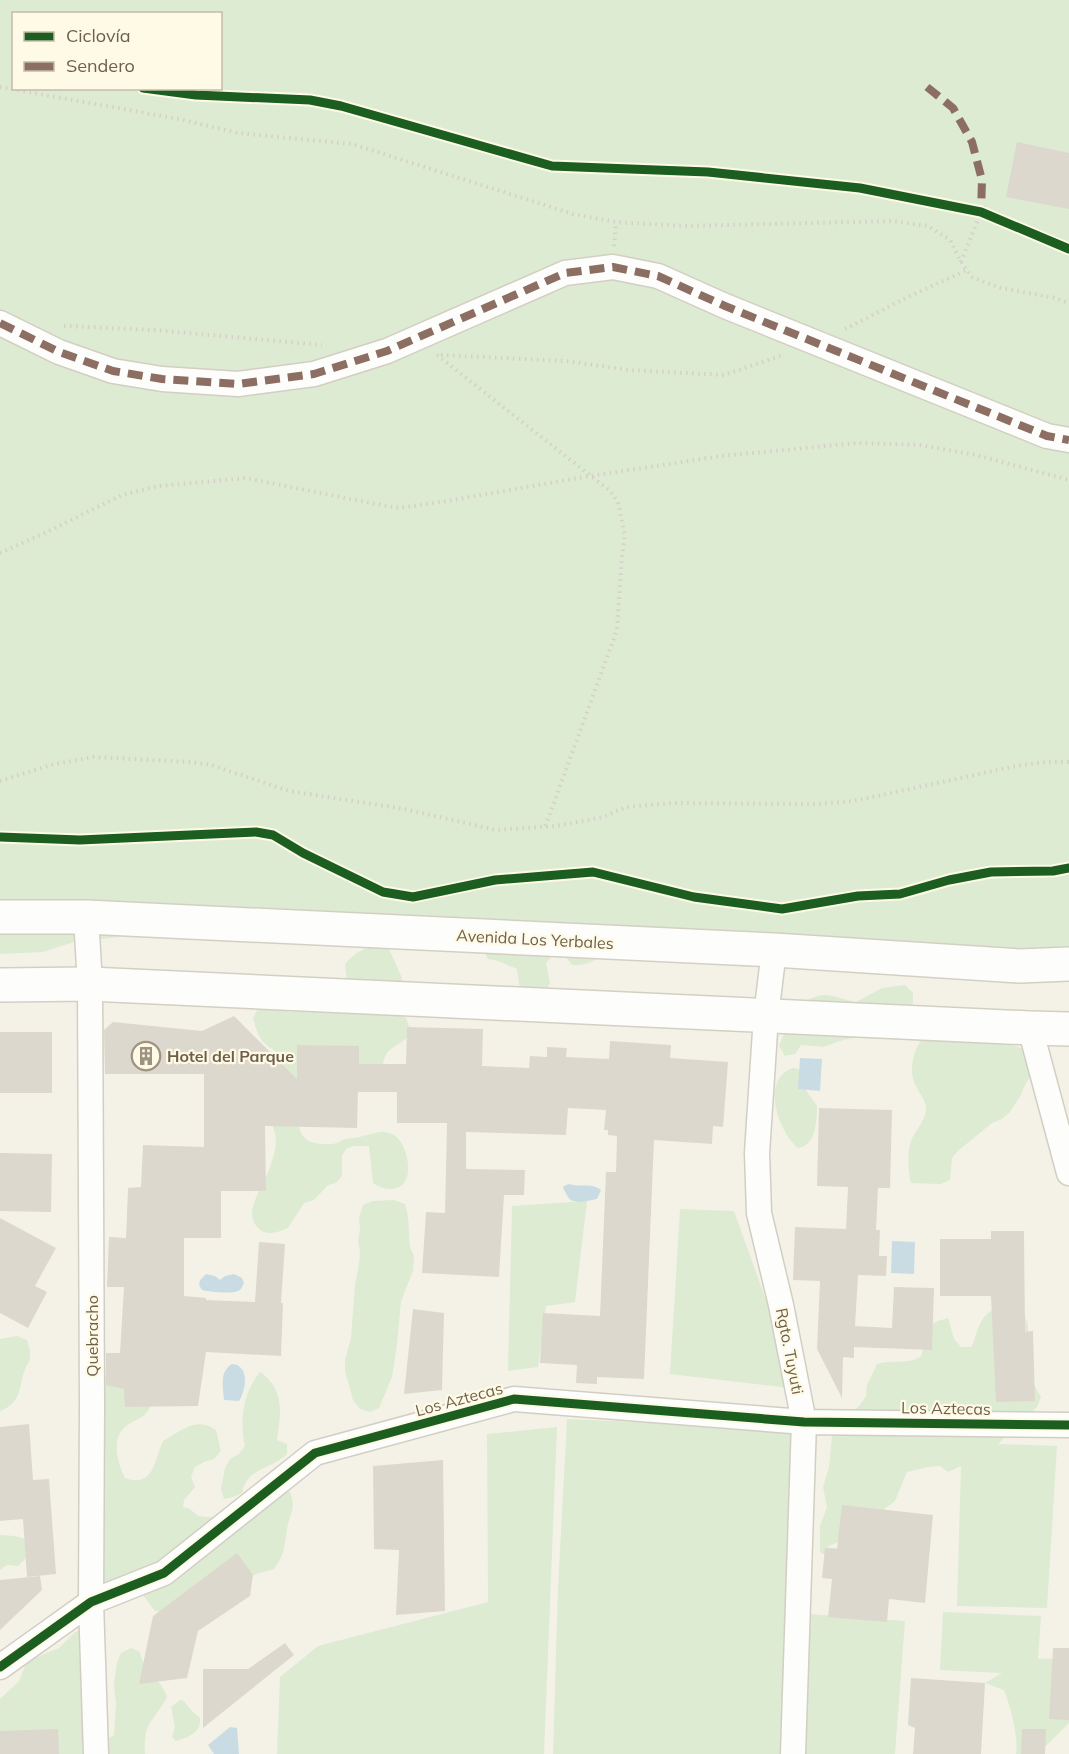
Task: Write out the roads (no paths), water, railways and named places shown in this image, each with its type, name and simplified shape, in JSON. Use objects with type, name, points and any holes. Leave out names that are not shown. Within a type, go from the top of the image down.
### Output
[{"type":"street","points":[[0,323],[70,356],[114,371],[162,379],[238,384],[314,374],[387,351],[565,273],[613,267],[658,276],[725,306],[1047,436],[1069,440]]},
{"type":"street","name":"Avenida Los Yerbales","points":[[0,917],[86,917],[774,950],[1020,966],[1069,964]]},
{"type":"street","name":"Quebracho","points":[[86,917],[90,984],[91,1602],[96,1754]]},
{"type":"street","name":"Rgto. Tuyuti","points":[[774,950],[766,1016],[757,1153],[759,1213],[781,1305],[804,1422],[793,1754]]},
{"type":"street","points":[[0,985],[90,984],[1069,1029]]},
{"type":"street","points":[[1030,1028],[1069,1173]]},
{"type":"street","name":"Los Aztecas","points":[[0,1667],[91,1602],[164,1573],[315,1453],[514,1399],[804,1422],[1069,1425]]},
{"type":"place","name":"Hotel del Parque","points":[[146,1056]]}]
